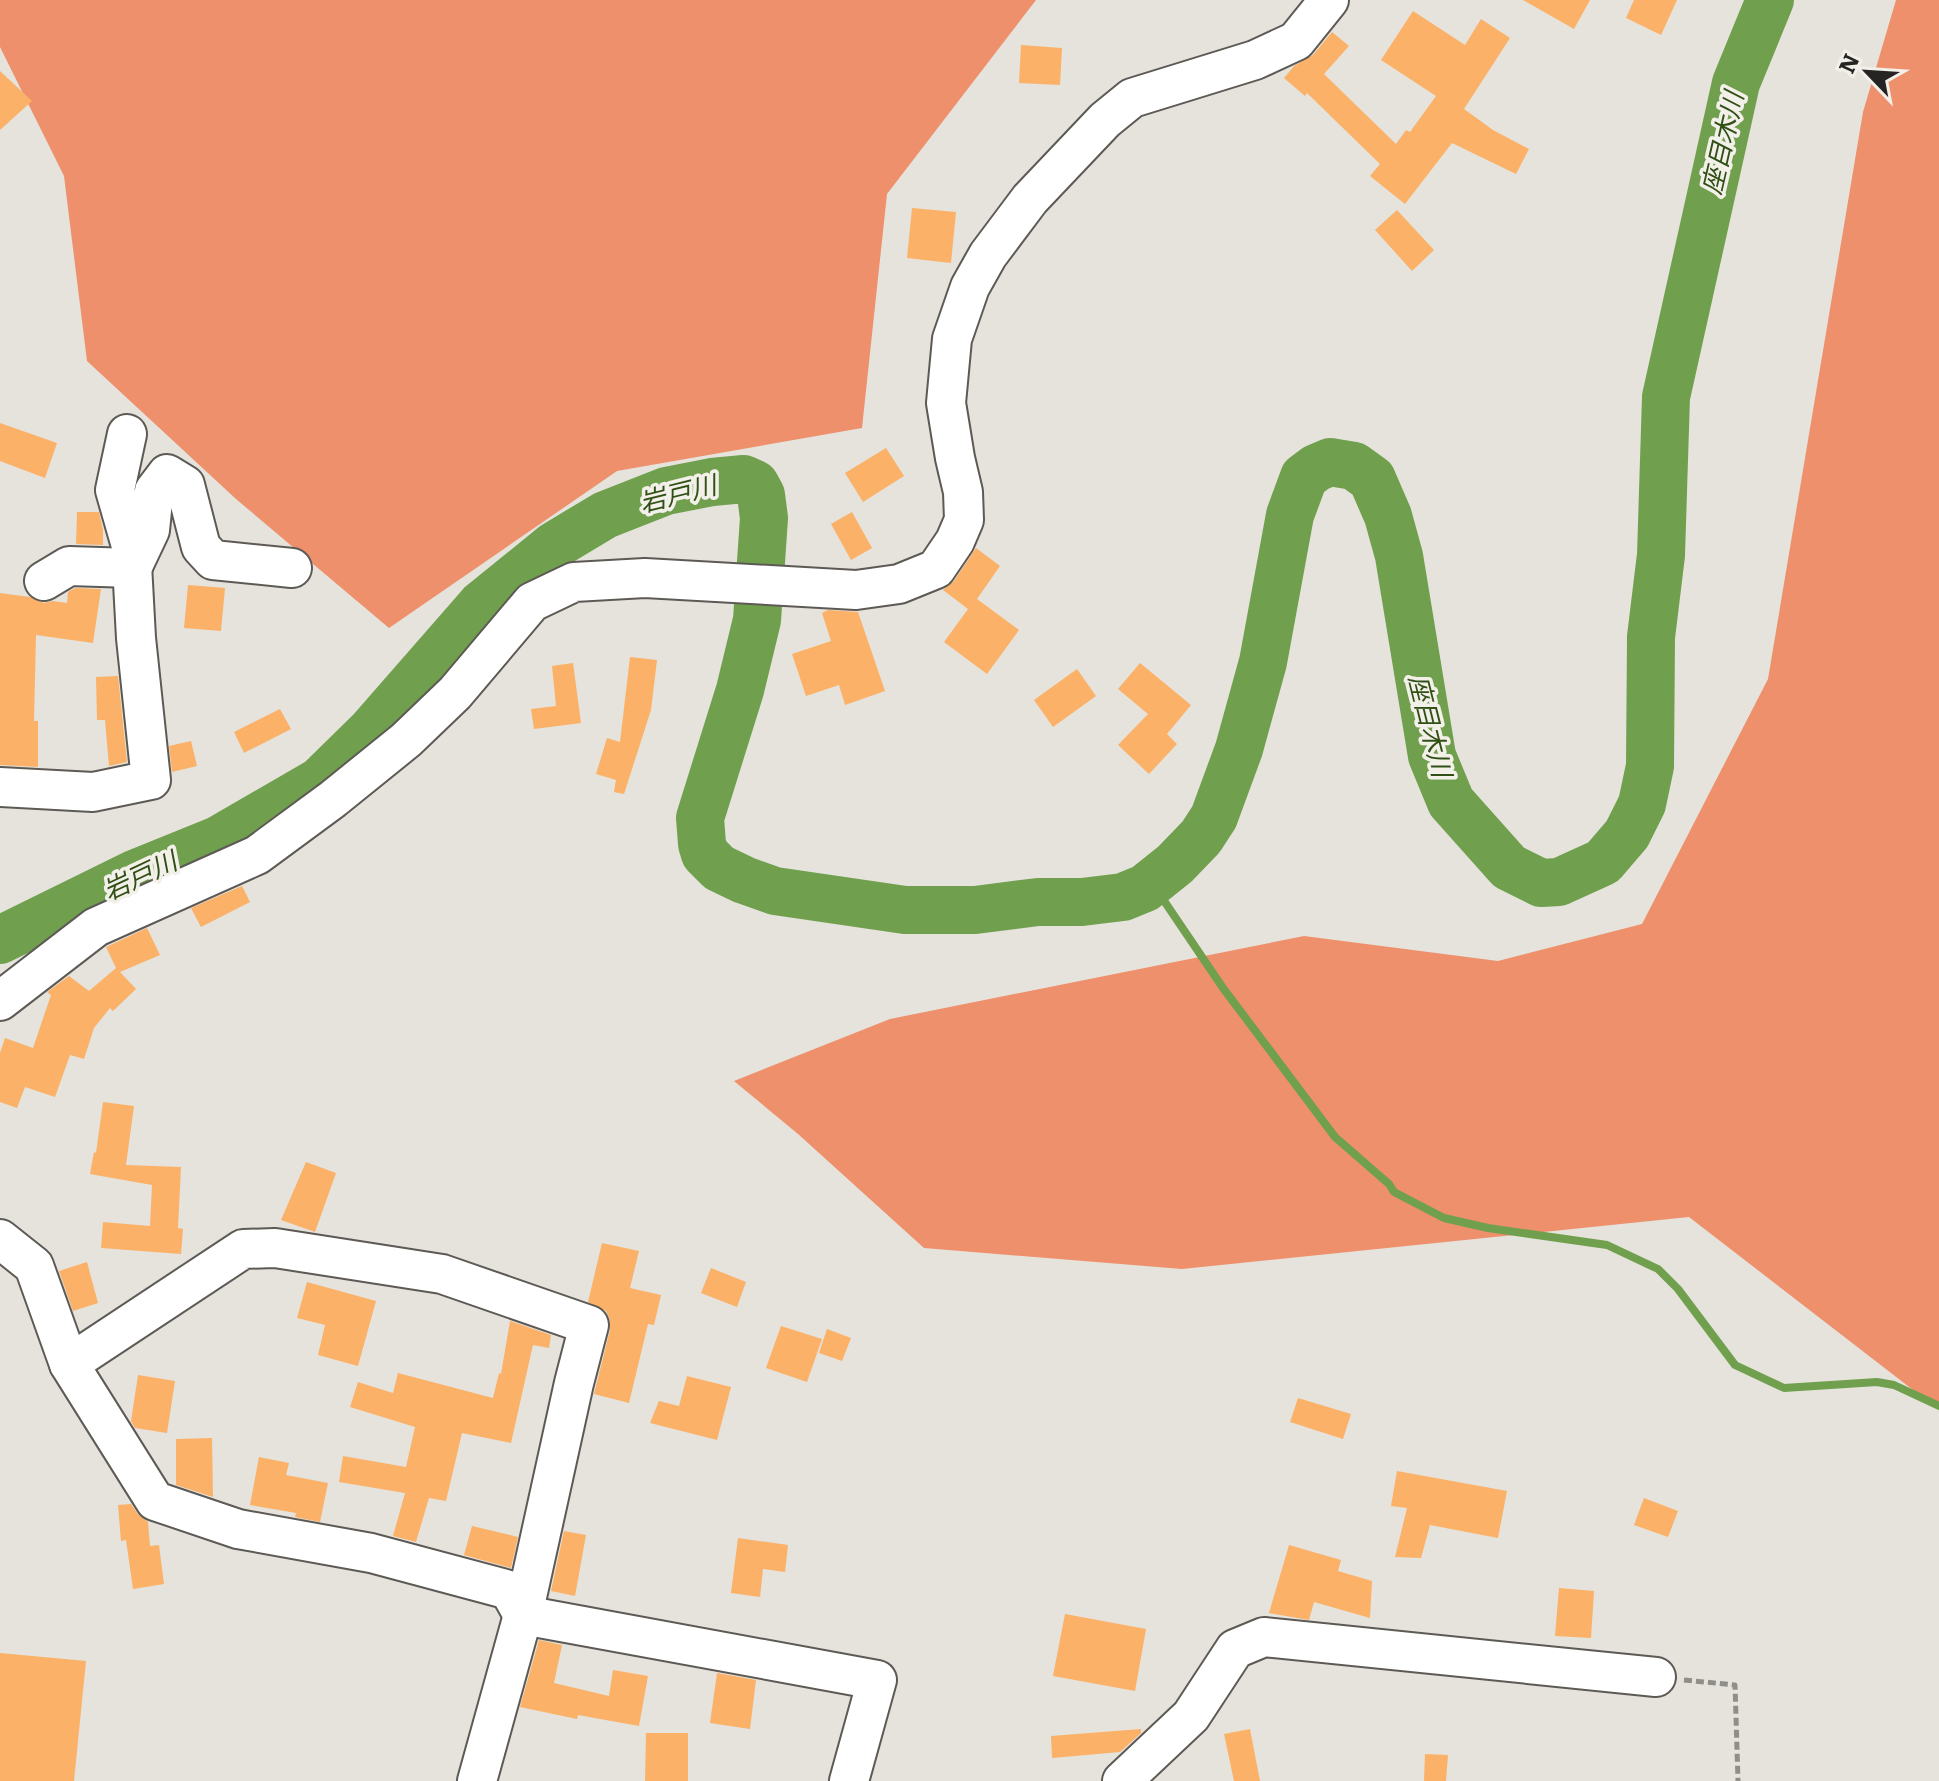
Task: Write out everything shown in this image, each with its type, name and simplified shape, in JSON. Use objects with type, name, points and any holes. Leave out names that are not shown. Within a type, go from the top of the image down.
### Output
[{"type":"street","points":[[2,1007],[96,927],[257,855],[333,799],[406,740],[455,693],[532,602],[574,582],[645,578],[856,590],[899,584],[936,569],[964,520],[963,492],[946,403],[952,339],[970,287],[988,255],[1030,199],[1105,120],[1132,98],[1255,60],[1296,41],[1329,0]]},
{"type":"street","points":[[0,787],[93,792],[151,780],[136,638],[131,546],[115,490],[127,434]]},
{"type":"street","points":[[132,568],[150,530],[154,491],[167,474],[185,485],[201,547],[213,560],[292,568]]},
{"type":"street","points":[[44,581],[69,566],[132,568]]},
{"type":"street","points":[[0,1239],[34,1266],[69,1364],[155,1501],[238,1529],[371,1553],[509,1590],[523,1615]]},
{"type":"street","points":[[69,1364],[243,1249],[275,1248],[442,1274],[589,1325],[523,1615],[477,1781]]},
{"type":"street","points":[[523,1615],[877,1680],[849,1781]]},
{"type":"street","points":[[1122,1781],[1191,1716],[1235,1649],[1264,1637],[1656,1677]]},
{"type":"path","points":[[1656,1677],[1735,1685],[1738,1781]]},
{"type":"shaded area","points":[[0,0],[1036,0],[887,194],[862,428],[617,471],[389,628],[236,499],[87,361],[64,176],[0,47]]},
{"type":"shaded area","points":[[1896,0],[1939,0],[1939,1410],[1689,1217],[1182,1269],[924,1248],[798,1134],[734,1081],[890,1019],[1304,936],[1498,961],[1642,924],[1768,679],[1863,112]]},
{"type":"building","points":[[1523,0],[1590,0],[1574,29]]},
{"type":"building","points":[[1634,0],[1677,0],[1661,35],[1626,18]]},
{"type":"building","points":[[1413,11],[1465,45],[1481,19],[1510,38],[1464,109],[1493,130],[1529,149],[1516,174],[1452,143],[1405,204],[1370,176],[1380,164],[1307,93],[1305,96],[1284,78],[1294,66],[1313,55],[1332,32],[1349,46],[1324,74],[1396,144],[1406,130],[1410,132],[1436,96],[1381,60]]},
{"type":"building","points":[[1021,45],[1062,48],[1060,85],[1019,83]]},
{"type":"building","points":[[0,71],[32,101],[0,130]]},
{"type":"building","points":[[912,208],[956,212],[951,263],[907,258]]},
{"type":"building","points":[[1397,210],[1434,250],[1412,271],[1375,230]]},
{"type":"building","points":[[0,423],[57,443],[45,478],[0,461]]},
{"type":"building","points":[[886,448],[904,476],[863,502],[845,473]]},
{"type":"building","points":[[77,512],[99,512],[103,545],[76,544]]},
{"type":"building","points":[[852,512],[872,548],[851,560],[831,524]]},
{"type":"building","points":[[976,548],[1000,566],[977,599],[1019,630],[987,674],[944,642],[968,609],[943,590],[954,581]]},
{"type":"building","points":[[188,585],[225,588],[221,631],[184,628]]},
{"type":"building","points":[[75,588],[101,589],[93,643],[36,635],[34,721],[38,721],[38,767],[0,765],[0,593],[30,597],[44,603],[67,603],[68,592]]},
{"type":"building","points":[[828,610],[858,612],[885,691],[845,705],[839,685],[806,696],[792,654],[831,641],[822,613]]},
{"type":"building","points":[[630,657],[657,660],[651,710],[624,794],[614,792],[616,780],[596,774],[607,738],[620,742]]},
{"type":"building","points":[[573,663],[581,723],[534,729],[531,709],[556,706],[552,666]]},
{"type":"building","points":[[1140,663],[1191,705],[1167,734],[1177,744],[1149,774],[1118,745],[1148,714],[1118,689]]},
{"type":"building","points":[[1077,669],[1096,696],[1053,727],[1034,700]]},
{"type":"building","points":[[118,676],[127,762],[109,766],[105,720],[97,720],[96,677]]},
{"type":"building","points":[[280,709],[291,729],[244,753],[234,732]]},
{"type":"building","points":[[191,741],[197,766],[172,772],[169,746]]},
{"type":"building","points":[[242,886],[250,902],[201,927],[191,908]]},
{"type":"building","points":[[147,928],[160,955],[120,972],[136,989],[113,1011],[110,1008],[94,1028],[84,1059],[70,1055],[55,1097],[25,1087],[17,1108],[0,1102],[0,1053],[5,1038],[33,1048],[51,995],[47,992],[69,976],[89,991],[116,968],[106,947]]},
{"type":"building","points":[[103,1102],[134,1106],[126,1165],[181,1167],[178,1228],[183,1229],[181,1254],[101,1248],[103,1222],[150,1226],[152,1185],[90,1174]]},
{"type":"building","points":[[306,1162],[336,1173],[315,1232],[281,1220]]},
{"type":"building","points":[[602,1243],[639,1251],[630,1288],[661,1295],[654,1325],[648,1324],[629,1403],[594,1394],[610,1330],[606,1311],[588,1302]]},
{"type":"building","points":[[87,1262],[98,1303],[73,1311],[59,1271]]},
{"type":"building","points":[[711,1268],[746,1282],[737,1307],[701,1293]]},
{"type":"building","points":[[307,1282],[376,1301],[358,1366],[318,1355],[325,1325],[297,1318]]},
{"type":"building","points":[[510,1321],[551,1335],[549,1348],[533,1345],[511,1443],[462,1433],[446,1501],[429,1498],[416,1542],[393,1536],[405,1493],[339,1482],[343,1456],[406,1467],[415,1427],[350,1407],[358,1382],[393,1393],[398,1373],[493,1398],[501,1374]]},
{"type":"building","points":[[781,1326],[822,1339],[807,1382],[766,1368]]},
{"type":"building","points":[[827,1329],[851,1338],[842,1361],[819,1353]]},
{"type":"building","points":[[138,1375],[175,1381],[167,1433],[135,1428],[131,1421]]},
{"type":"building","points":[[687,1376],[731,1387],[717,1440],[650,1423],[659,1401],[679,1406]]},
{"type":"building","points":[[1298,1398],[1351,1414],[1343,1439],[1290,1422]]},
{"type":"building","points":[[212,1438],[213,1497],[176,1485],[176,1439]]},
{"type":"building","points":[[259,1457],[289,1463],[286,1475],[328,1483],[320,1522],[295,1517],[296,1513],[250,1505]]},
{"type":"building","points":[[1397,1471],[1507,1491],[1498,1538],[1430,1525],[1421,1558],[1395,1557],[1407,1508],[1391,1506]]},
{"type":"building","points":[[1644,1498],[1678,1511],[1668,1537],[1634,1525]]},
{"type":"building","points":[[131,1504],[148,1522],[150,1546],[159,1545],[164,1584],[133,1589],[126,1540],[121,1541],[118,1505]]},
{"type":"building","points":[[472,1526],[518,1537],[511,1568],[464,1555]]},
{"type":"building","points":[[564,1531],[586,1535],[575,1596],[551,1591]]},
{"type":"building","points":[[738,1538],[788,1545],[785,1572],[763,1569],[760,1597],[731,1593]]},
{"type":"building","points":[[1289,1545],[1341,1560],[1338,1571],[1372,1581],[1370,1618],[1314,1602],[1309,1620],[1269,1613]]},
{"type":"building","points":[[1559,1588],[1594,1591],[1591,1638],[1555,1636]]},
{"type":"building","points":[[1065,1614],[1146,1629],[1135,1691],[1053,1676]]},
{"type":"building","points":[[539,1640],[562,1645],[554,1683],[609,1696],[613,1670],[648,1676],[639,1726],[578,1715],[577,1719],[520,1707]]},
{"type":"building","points":[[0,1653],[86,1661],[74,1781],[0,1781]]},
{"type":"building","points":[[717,1673],[756,1680],[750,1729],[710,1723]]},
{"type":"building","points":[[1141,1729],[1141,1733],[1120,1752],[1052,1758],[1051,1736]]},
{"type":"building","points":[[1250,1729],[1260,1781],[1234,1781],[1224,1734]]},
{"type":"building","points":[[646,1733],[688,1733],[688,1781],[645,1781]]},
{"type":"building","points":[[1425,1754],[1448,1755],[1446,1781],[1424,1781]]},
{"type":"waterway","name":"座目木川","points":[[0,940],[134,874],[218,840],[320,781],[370,732],[481,605],[555,545],[605,515],[666,491],[744,479],[755,484],[761,495],[764,518],[757,620],[740,690],[700,818],[705,854],[719,868],[744,880],[775,891],[905,910],[975,910],[1038,902],[1082,902],[1123,897],[1145,888],[1175,864],[1201,837],[1214,817],[1239,749],[1263,662],[1290,515],[1304,477],[1330,462],[1354,466],[1372,479],[1388,516],[1399,556],[1432,756],[1451,802],[1509,867],[1541,883],[1559,882],[1603,862],[1627,834],[1642,804],[1650,766],[1651,637],[1661,555],[1666,397],[1736,83],[1770,0]]},
{"type":"waterway","points":[[1152,883],[1223,988],[1335,1137],[1389,1184],[1394,1192],[1444,1218],[1488,1228],[1607,1245],[1658,1269],[1678,1289],[1735,1365],[1784,1388],[1877,1382],[1894,1385],[1939,1406]]},
{"type":"water label","name":"岩戸川","points":[[678,494]]},
{"type":"water label","name":"岩戸川","points":[[140,876]]}]
